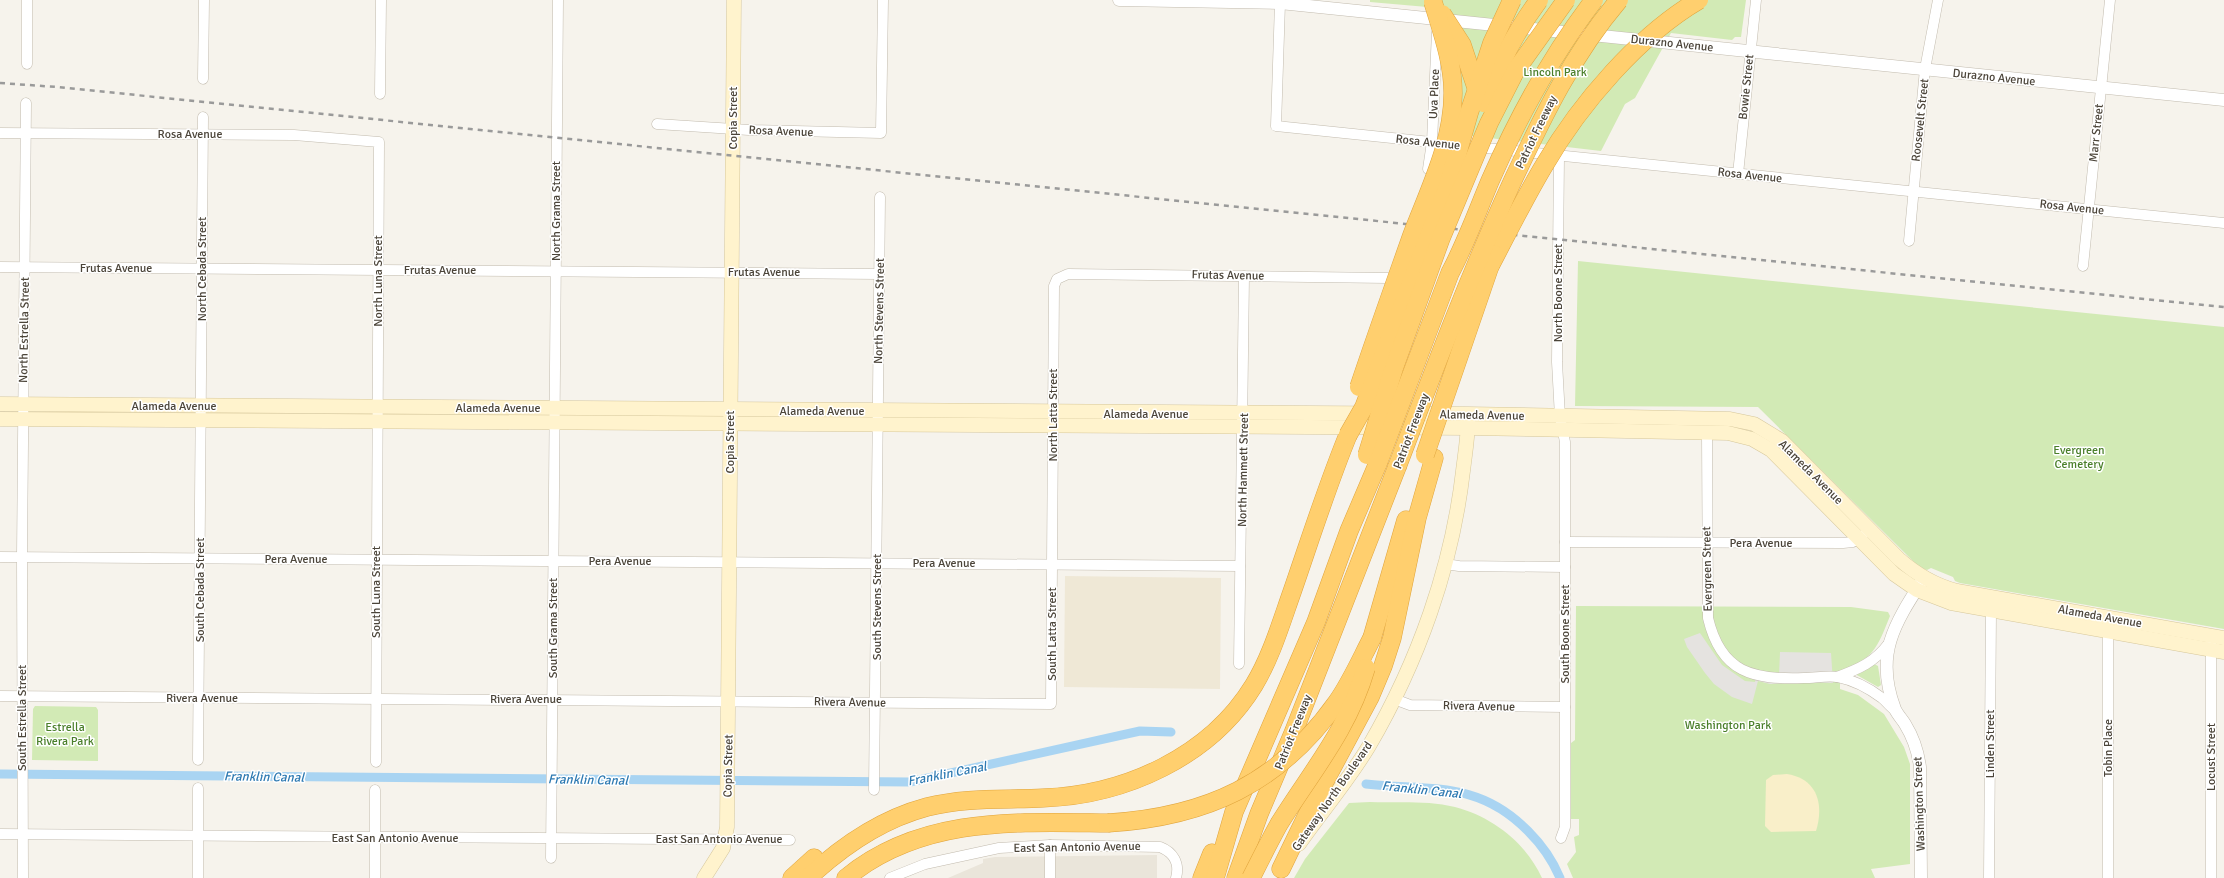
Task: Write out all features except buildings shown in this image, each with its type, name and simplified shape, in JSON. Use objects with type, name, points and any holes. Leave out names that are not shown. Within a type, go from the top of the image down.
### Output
[{"type":"highway","points":[[808,878],[828,860],[856,840],[926,807],[964,800],[1069,796],[1123,785],[1160,768],[1210,737],[1228,720],[1260,675],[1279,628],[1337,462],[1348,435],[1367,399],[1448,186],[1469,113],[1492,43],[1512,0]]},
{"type":"highway","points":[[1448,186],[1462,160],[1497,68],[1523,22],[1539,0]]},
{"type":"highway","points":[[1372,459],[1394,368],[1441,238],[1489,123],[1516,70],[1566,0]]},
{"type":"highway","name":"Patriot Freeway","points":[[1215,878],[1234,812],[1316,622],[1349,531],[1372,459],[1450,273],[1464,247],[1490,181],[1528,102],[1582,15],[1594,0]]},
{"type":"highway","name":"Patriot Freeway","points":[[1236,878],[1259,814],[1294,731],[1478,257],[1561,82],[1580,52],[1619,0]]},
{"type":"highway","points":[[1490,266],[1530,189],[1545,163],[1570,127],[1627,57],[1684,9],[1699,0]]},
{"type":"highway","points":[[1348,435],[1354,404],[1382,317],[1441,157],[1449,130],[1453,95],[1451,66],[1432,1]]},
{"type":"highway","points":[[1432,1],[1462,45],[1479,96],[1480,156],[1476,183],[1450,273]]},
{"type":"highway","points":[[1251,878],[1279,824],[1338,736],[1353,705],[1366,669],[1372,638],[1490,266],[1518,186],[1524,158]]},
{"type":"highway","points":[[1279,874],[1311,807],[1370,697],[1384,666],[1392,638],[1430,456],[1510,241],[1525,209],[1530,189]]},
{"type":"highway","points":[[846,878],[894,848],[918,838],[948,830],[994,824],[1108,823],[1158,818],[1183,813],[1231,795],[1272,770],[1314,731],[1338,701],[1372,638]]},
{"type":"highway","points":[[1258,878],[1267,832],[1294,731]]},
{"type":"highway","points":[[1202,878],[1217,840],[1234,812]]},
{"type":"highway","points":[[792,878],[831,844],[861,825],[884,818],[903,817]]},
{"type":"main road","name":"Copia Street","points":[[704,878],[719,854],[726,839],[728,787],[734,0]]},
{"type":"main road","name":"Alameda Avenue","points":[[0,404],[201,413],[1468,421],[1562,424],[1707,432],[1745,436],[1766,447],[1863,534]]},
{"type":"main road","name":"Alameda Avenue","points":[[0,419],[201,413]]},
{"type":"main road","name":"Alameda Avenue","points":[[1562,424],[1723,418],[1754,424],[1785,444],[1863,534],[1894,574],[1920,584],[2108,624],[2217,644]]},
{"type":"main road","name":"Gateway North Boulevard","points":[[1279,874],[1351,774],[1394,699],[1429,614],[1445,564],[1461,488],[1468,421]]},
{"type":"main road","name":"Alameda Avenue","points":[[1920,584],[1939,600],[1991,611],[2108,624]]},
{"type":"street","points":[[27,0],[27,64]]},
{"type":"street","points":[[203,79],[204,0]]},
{"type":"street","points":[[380,94],[381,0]]},
{"type":"street","name":"North Grama Street","points":[[554,415],[558,0]]},
{"type":"street","name":"Rosa Avenue","points":[[657,124],[733,129],[882,133],[883,0]]},
{"type":"street","name":"Durazno Avenue","points":[[1119,0],[1280,3],[2224,100]]},
{"type":"street","name":"Bowie Street","points":[[1738,174],[1756,0]]},
{"type":"street","name":"Roosevelt Street","points":[[1909,241],[1925,69],[1938,0]]},
{"type":"street","name":"Marr Street","points":[[2083,266],[2110,0]]},
{"type":"street","name":"Rosa Avenue","points":[[1280,3],[1276,126],[2224,223]]},
{"type":"street","name":"Uva Place","points":[[1428,169],[1432,142],[1437,19]]},
{"type":"street","name":"North Estrella Street","points":[[22,557],[26,103]]},
{"type":"street","name":"North Cebada Street","points":[[201,413],[203,118]]},
{"type":"street","name":"Rosa Avenue","points":[[0,132],[294,135],[379,142]]},
{"type":"street","name":"North Luna Street","points":[[378,414],[379,142]]},
{"type":"street","name":"North Boone Street","points":[[1559,156],[1557,362],[1562,424]]},
{"type":"street","name":"North Stevens Street","points":[[876,418],[880,197]]},
{"type":"street","name":"Frutas Avenue","points":[[0,267],[879,274]]},
{"type":"street","name":"Frutas Avenue","points":[[1068,274],[1388,278]]},
{"type":"street","name":"North Latta Street","points":[[1052,564],[1054,286],[1057,279],[1068,274]]},
{"type":"street","name":"North Hammett Street","points":[[1238,664],[1243,420],[1244,276]]},
{"type":"street","name":"South Cebada Street","points":[[198,760],[201,413]]},
{"type":"street","name":"South Luna Street","points":[[376,762],[375,698],[378,414]]},
{"type":"street","name":"South Grama Street","points":[[550,858],[554,561],[554,415]]},
{"type":"street","name":"South Stevens Street","points":[[874,790],[877,563],[876,418]]},
{"type":"street","name":"South Boone Street","points":[[1561,838],[1565,827],[1566,542],[1562,424]]},
{"type":"street","name":"Evergreen Street","points":[[1707,432],[1708,618],[1715,641],[1730,660],[1740,669],[1754,676],[1770,679],[1837,677],[1854,671],[1878,657],[1889,642]]},
{"type":"street","name":"Pera Avenue","points":[[1566,542],[1842,543],[1853,542],[1863,534]]},
{"type":"street","name":"Pera Avenue","points":[[0,557],[1240,566]]},
{"type":"street","name":"South Estrella Street","points":[[22,557],[23,878]]},
{"type":"street","name":"South Latta Street","points":[[1052,564],[1052,704]]},
{"type":"street","points":[[1445,564],[1459,566],[1565,567]]},
{"type":"street","name":"Washington Street","points":[[1920,584],[1895,626],[1889,642],[1886,672],[1895,710],[1914,740],[1920,767],[1921,878]]},
{"type":"street","name":"Linden Street","points":[[1989,878],[1991,611]]},
{"type":"street","name":"Tobin Place","points":[[2108,624],[2108,878]]},
{"type":"street","name":"Locust Street","points":[[2211,878],[2217,644]]},
{"type":"street","name":"Evergreen Street","points":[[1837,677],[1868,689],[1882,698],[1895,710]]},
{"type":"street","name":"Rivera Avenue","points":[[0,696],[1052,704]]},
{"type":"street","name":"Rivera Avenue","points":[[1394,699],[1410,705],[1565,707]]},
{"type":"street","points":[[198,788],[198,878]]},
{"type":"street","points":[[375,790],[375,878]]},
{"type":"street","name":"East San Antonio Avenue","points":[[0,834],[790,840]]},
{"type":"street","points":[[1050,845],[1050,878]]},
{"type":"street","name":"East San Antonio Avenue","points":[[890,878],[925,864],[985,850],[1050,845],[1153,846],[1168,850],[1176,863],[1176,878]]},
{"type":"shaded area","points":[[1065,576],[1221,578],[1220,689],[1064,687]]},
{"type":"shaded area","points":[[1700,633],[1722,665],[1745,681],[1755,682],[1757,672],[1779,676],[1780,652],[1831,653],[1833,683],[1806,682],[1770,684],[1758,681],[1752,704],[1732,697],[1714,684],[1687,647],[1684,639]]},
{"type":"shaded area","points":[[1157,855],[1157,878],[948,878],[983,863],[983,859],[995,857]]},
{"type":"green space","name":"Lincoln Park","points":[[1370,0],[1746,0],[1741,37],[1735,37],[1732,40],[1671,33],[1635,98],[1625,104],[1601,151],[1446,133],[1449,99],[1450,9],[1370,2]]},
{"type":"green space","name":"Evergreen Cemetery","points":[[1578,261],[2224,327],[2224,629],[1960,583],[1955,581],[1953,577],[1931,568],[1927,570],[1919,567],[1758,407],[1575,406]]},
{"type":"green space","name":"Washington Park","points":[[1576,606],[1851,607],[1888,612],[1890,616],[1873,651],[1860,662],[1840,671],[1840,689],[1858,695],[1884,714],[1904,747],[1910,764],[1910,864],[1871,869],[1875,878],[1573,878],[1567,864],[1576,852],[1574,837],[1579,835],[1579,819],[1571,819],[1571,743],[1575,740]]},
{"type":"green space","points":[[1874,664],[1878,666],[1881,685],[1878,687],[1855,674]]},
{"type":"green space","name":"Estrella Rivera Park","points":[[35,706],[96,707],[98,710],[98,761],[32,760],[33,709]]},
{"type":"green space","points":[[1349,803],[1434,803],[1469,811],[1482,817],[1507,833],[1527,854],[1542,878],[1294,878],[1305,859]]},
{"type":"sand","points":[[1787,774],[1806,781],[1812,787],[1819,803],[1816,831],[1771,832],[1765,826],[1766,780],[1773,775]]},
{"type":"waterway","name":"Franklin Canal","points":[[0,774],[910,782],[1140,731],[1171,732]]},
{"type":"waterway","name":"Franklin Canal","points":[[1366,784],[1432,788],[1452,791],[1491,803],[1509,815],[1533,836],[1550,859],[1560,878]]},
{"type":"railway","points":[[0,83],[57,87],[2224,307]]}]
